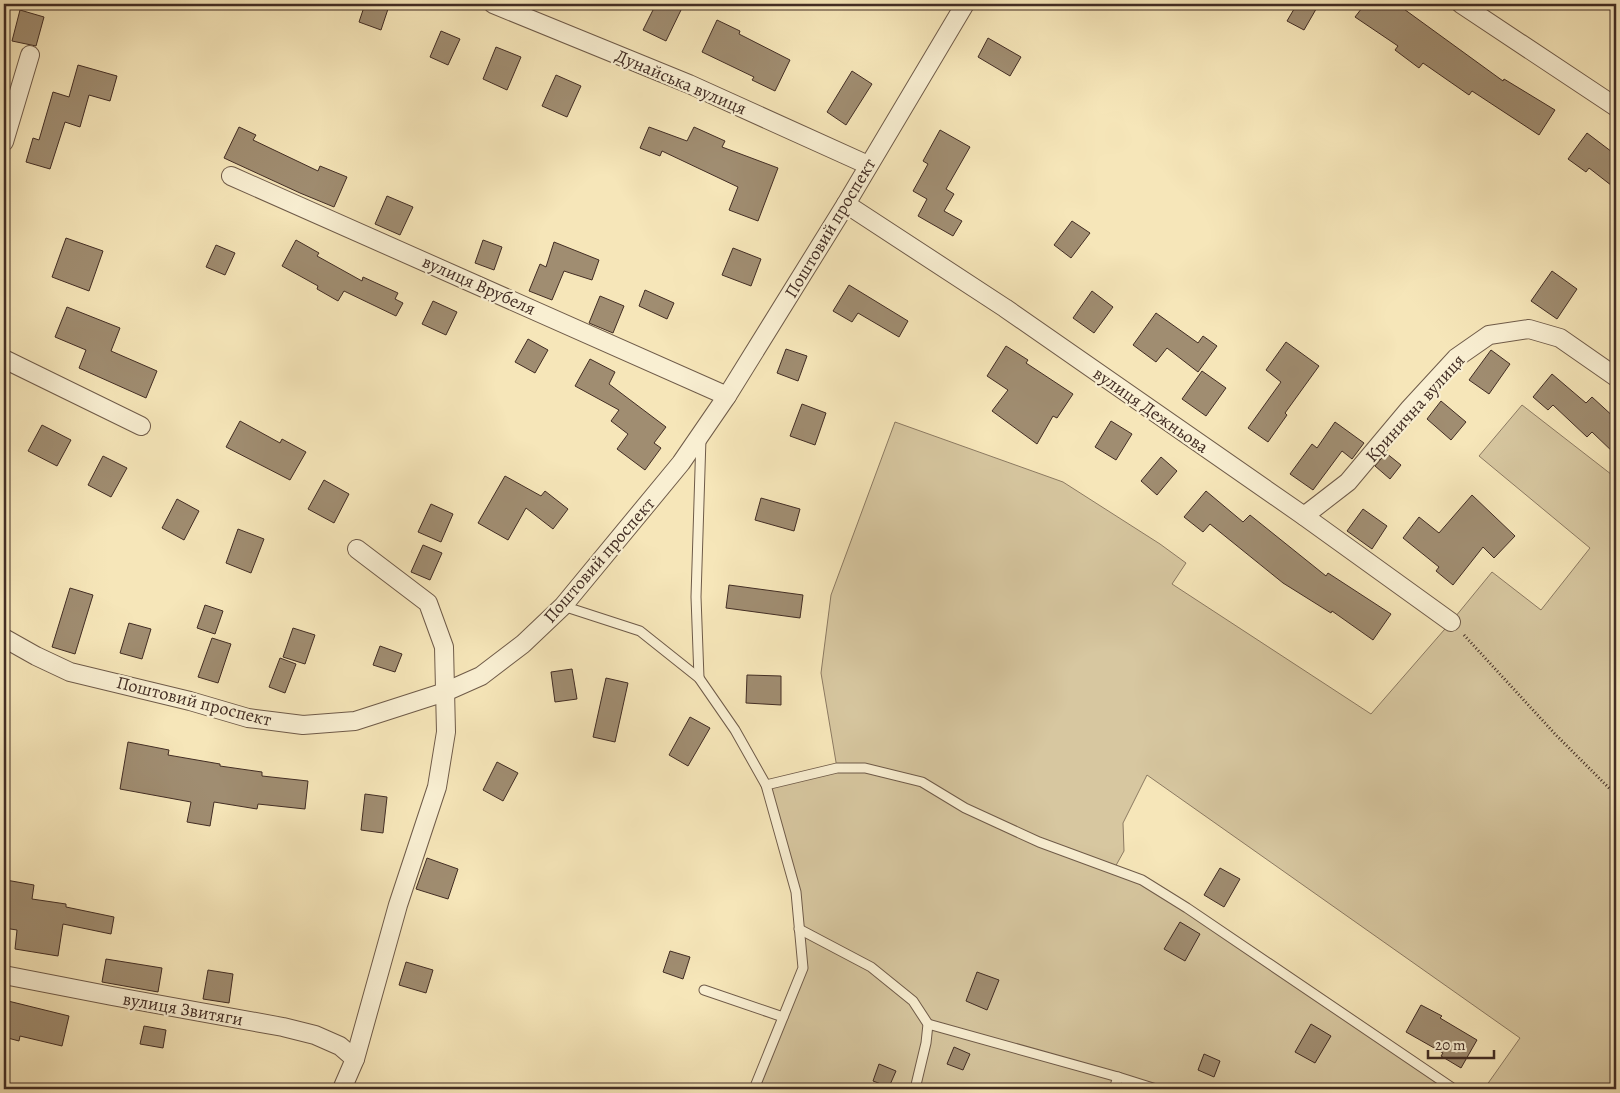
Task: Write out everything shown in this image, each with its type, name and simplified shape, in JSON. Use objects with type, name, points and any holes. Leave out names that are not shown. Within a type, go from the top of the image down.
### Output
[{"type":"street","name":"Дунайська вулиця","points":[[493,4],[688,84],[868,165]]},
{"type":"street","name":"Поштовий проспект","points":[[7,642],[70,672],[190,701],[248,718],[303,725],[355,721],[445,692],[480,676],[523,644],[563,606],[681,463],[727,396],[846,204],[965,4]]},
{"type":"street","points":[[1461,4],[1616,107]]},
{"type":"street","points":[[4,142],[30,55]]},
{"type":"street","name":"вулиця Врубеля","points":[[231,176],[727,396]]},
{"type":"street","name":"вулиця Дежньова","points":[[846,204],[1005,308],[1304,516],[1451,622]]},
{"type":"street","name":"Кринична вулиця","points":[[1304,516],[1348,482],[1410,408],[1456,358],[1489,335],[1529,329],[1560,338],[1616,377]]},
{"type":"street","points":[[4,358],[141,426]]},
{"type":"street","points":[[342,1089],[354,1059],[398,905],[437,787],[446,732],[444,647],[428,603],[358,549]]},
{"type":"street","name":"вулиця Звитяги","points":[[4,975],[283,1027],[315,1035],[340,1046],[354,1059]]},
{"type":"lane","points":[[699,678],[696,597],[701,433]]},
{"type":"lane","points":[[563,606],[640,632],[699,678],[735,730],[766,785],[796,892],[803,968],[754,1089]]},
{"type":"lane","points":[[766,785],[837,768],[865,768],[922,782],[965,808],[1038,842],[1142,880],[1187,908],[1454,1089]]},
{"type":"lane","points":[[800,929],[872,967],[913,1001],[928,1024],[926,1043],[915,1089]]},
{"type":"lane","points":[[704,990],[783,1017]]},
{"type":"lane","points":[[928,1024],[1156,1089]]},
{"type":"lane","points":[[1114,1089],[1118,1077]]},
{"type":"path","points":[[1451,622],[1554,734],[1616,795]]},
{"type":"shaded area","points":[[1522,405],[1616,478],[1616,1089],[1484,1089],[1520,1038],[1147,775],[1123,823],[1124,851],[1114,869],[1142,880],[1451,1089],[754,1089],[803,968],[796,892],[766,785],[837,768],[821,673],[831,595],[895,422],[1063,482],[1160,544],[1186,563],[1172,584],[1371,714],[1492,572],[1541,610],[1590,548],[1479,456]]},
{"type":"building","points":[[365,4],[388,9],[381,30],[359,22]]},
{"type":"building","points":[[656,4],[669,4],[681,10],[666,41],[643,30]]},
{"type":"building","points":[[1297,4],[1319,4],[1304,30],[1287,21]]},
{"type":"building","points":[[1365,4],[1397,4],[1503,81],[1504,79],[1555,110],[1539,135],[1472,91],[1469,95],[1423,63],[1419,68],[1395,50],[1398,46],[1355,17]]},
{"type":"building","points":[[20,10],[44,17],[36,46],[12,41]]},
{"type":"building","points":[[717,20],[740,31],[739,34],[790,60],[775,91],[752,80],[754,77],[702,52]]},
{"type":"building","points":[[441,31],[460,39],[448,65],[430,57]]},
{"type":"building","points":[[988,38],[1021,57],[1010,76],[978,57]]},
{"type":"building","points":[[496,47],[521,57],[507,90],[483,79]]},
{"type":"building","points":[[78,65],[117,76],[110,101],[89,95],[80,127],[65,122],[50,169],[26,162],[33,138],[39,140],[53,92],[69,97]]},
{"type":"building","points":[[852,71],[872,84],[846,125],[827,112]]},
{"type":"building","points":[[556,75],[581,86],[567,117],[542,106]]},
{"type":"building","points":[[239,127],[256,135],[253,140],[318,171],[320,166],[347,177],[334,207],[224,158]]},
{"type":"building","points":[[649,127],[687,141],[694,127],[725,141],[722,147],[778,168],[758,221],[729,210],[738,187],[662,151],[660,156],[640,148]]},
{"type":"building","points":[[940,130],[970,147],[946,189],[954,194],[944,211],[962,221],[953,236],[918,216],[927,199],[913,191],[928,164],[923,161]]},
{"type":"building","points":[[1587,133],[1616,155],[1616,189],[1589,168],[1586,172],[1568,159]]},
{"type":"building","points":[[387,196],[413,207],[400,235],[375,224]]},
{"type":"building","points":[[1072,221],[1090,233],[1071,258],[1054,245]]},
{"type":"building","points":[[66,238],[103,251],[89,291],[52,277]]},
{"type":"building","points":[[296,240],[319,253],[317,256],[362,281],[363,277],[398,293],[395,299],[403,303],[396,316],[344,291],[338,301],[317,289],[318,286],[282,266]]},
{"type":"building","points":[[483,240],[502,247],[494,270],[475,263]]},
{"type":"building","points":[[554,242],[599,260],[592,280],[564,271],[552,300],[529,291],[540,264],[546,267]]},
{"type":"building","points":[[216,245],[235,253],[225,275],[206,267]]},
{"type":"building","points":[[733,248],[761,259],[751,286],[722,275]]},
{"type":"building","points":[[1552,271],[1577,289],[1557,319],[1531,301]]},
{"type":"building","points":[[849,285],[908,321],[899,337],[858,313],[852,322],[833,311]]},
{"type":"building","points":[[645,290],[674,303],[667,319],[639,306]]},
{"type":"building","points":[[1092,291],[1113,307],[1094,333],[1073,318]]},
{"type":"building","points":[[600,296],[624,306],[613,333],[589,323]]},
{"type":"building","points":[[433,301],[457,312],[446,335],[422,324]]},
{"type":"building","points":[[67,307],[120,328],[111,351],[157,371],[146,398],[79,368],[86,350],[55,337]]},
{"type":"building","points":[[1156,313],[1198,343],[1203,336],[1217,346],[1198,372],[1167,348],[1156,362],[1133,345]]},
{"type":"building","points":[[528,339],[548,350],[535,373],[515,362]]},
{"type":"building","points":[[1286,342],[1319,366],[1285,413],[1287,415],[1268,442],[1248,428],[1281,382],[1266,370]]},
{"type":"building","points":[[1006,346],[1028,360],[1026,363],[1073,394],[1057,418],[1053,416],[1037,444],[992,411],[1008,390],[987,376]]},
{"type":"building","points":[[786,349],[807,356],[798,381],[777,373]]},
{"type":"building","points":[[1491,350],[1510,364],[1489,394],[1469,380]]},
{"type":"building","points":[[590,359],[615,372],[609,384],[666,427],[654,443],[661,448],[645,470],[617,449],[628,434],[611,421],[619,410],[575,386]]},
{"type":"building","points":[[1202,371],[1226,388],[1206,416],[1182,399]]},
{"type":"building","points":[[1552,374],[1586,403],[1592,397],[1616,419],[1616,455],[1592,432],[1587,437],[1553,405],[1548,410],[1533,397]]},
{"type":"building","points":[[1441,401],[1466,422],[1451,440],[1427,419]]},
{"type":"building","points":[[802,404],[826,413],[815,445],[790,436]]},
{"type":"building","points":[[240,421],[280,443],[282,439],[306,452],[290,480],[226,447]]},
{"type":"building","points":[[1111,421],[1132,434],[1116,460],[1095,447]]},
{"type":"building","points":[[1335,422],[1364,443],[1352,459],[1342,451],[1313,490],[1290,474],[1312,444],[1317,448]]},
{"type":"building","points":[[42,425],[71,440],[57,466],[28,451]]},
{"type":"building","points":[[1386,453],[1401,465],[1390,479],[1375,466]]},
{"type":"building","points":[[103,456],[127,468],[111,497],[88,485]]},
{"type":"building","points":[[1161,457],[1177,471],[1157,495],[1141,481]]},
{"type":"building","points":[[505,476],[541,496],[545,491],[568,509],[553,529],[526,508],[508,540],[478,523]]},
{"type":"building","points":[[324,480],[349,494],[334,523],[308,509]]},
{"type":"building","points":[[1206,491],[1243,522],[1250,515],[1326,576],[1328,573],[1391,614],[1373,640],[1332,611],[1331,613],[1283,583],[1210,524],[1203,532],[1184,517]]},
{"type":"building","points":[[1472,495],[1515,536],[1494,558],[1483,547],[1453,585],[1436,571],[1439,567],[1403,538],[1419,517],[1439,533]]},
{"type":"building","points":[[761,498],[800,509],[794,531],[755,520]]},
{"type":"building","points":[[177,499],[199,511],[184,540],[162,528]]},
{"type":"building","points":[[431,504],[453,514],[441,542],[418,532]]},
{"type":"building","points":[[1363,509],[1387,526],[1372,549],[1347,531]]},
{"type":"building","points":[[238,529],[264,539],[251,573],[226,563]]},
{"type":"building","points":[[423,545],[442,553],[430,580],[411,572]]},
{"type":"building","points":[[729,585],[803,595],[800,618],[726,608]]},
{"type":"building","points":[[70,588],[93,595],[75,654],[52,647]]},
{"type":"building","points":[[205,605],[223,611],[215,634],[197,628]]},
{"type":"building","points":[[129,623],[151,629],[142,659],[120,653]]},
{"type":"building","points":[[293,628],[315,635],[305,664],[283,657]]},
{"type":"building","points":[[212,638],[231,644],[218,683],[198,677]]},
{"type":"building","points":[[380,646],[402,654],[395,672],[373,665]]},
{"type":"building","points":[[280,658],[296,664],[285,693],[269,687]]},
{"type":"building","points":[[572,669],[577,699],[555,702],[551,672]]},
{"type":"building","points":[[747,675],[781,676],[781,705],[746,703]]},
{"type":"building","points":[[606,678],[628,683],[615,742],[593,737]]},
{"type":"building","points":[[690,717],[710,728],[688,766],[669,755]]},
{"type":"building","points":[[128,742],[169,750],[168,755],[220,764],[220,766],[262,772],[262,776],[308,781],[305,809],[258,804],[257,809],[214,802],[210,826],[187,822],[191,802],[120,789]]},
{"type":"building","points":[[497,762],[518,773],[503,801],[483,790]]},
{"type":"building","points":[[365,794],[387,797],[383,833],[361,830]]},
{"type":"building","points":[[427,858],[458,869],[448,899],[416,889]]},
{"type":"building","points":[[1220,868],[1240,879],[1224,907],[1204,895]]},
{"type":"building","points":[[6,880],[34,885],[32,899],[66,904],[66,907],[114,917],[111,934],[63,924],[58,956],[15,949],[17,930],[4,928]]},
{"type":"building","points":[[1180,922],[1200,934],[1185,961],[1164,949]]},
{"type":"building","points":[[670,951],[690,957],[683,979],[663,972]]},
{"type":"building","points":[[106,959],[162,968],[158,992],[102,982]]},
{"type":"building","points":[[406,962],[433,970],[426,993],[399,985]]},
{"type":"building","points":[[208,970],[233,974],[229,1003],[203,999]]},
{"type":"building","points":[[977,972],[999,980],[987,1010],[966,1001]]},
{"type":"building","points":[[4,1000],[69,1016],[62,1046],[20,1036],[19,1041],[4,1037]]},
{"type":"building","points":[[1421,1005],[1442,1016],[1440,1018],[1477,1040],[1461,1068],[1441,1056],[1443,1053],[1406,1032]]},
{"type":"building","points":[[1311,1024],[1331,1036],[1315,1063],[1295,1052]]},
{"type":"building","points":[[144,1026],[166,1030],[163,1048],[140,1044]]},
{"type":"building","points":[[954,1047],[970,1054],[963,1070],[947,1064]]},
{"type":"building","points":[[1204,1054],[1220,1061],[1214,1077],[1198,1070]]},
{"type":"building","points":[[879,1064],[896,1071],[889,1087],[873,1081]]}]
